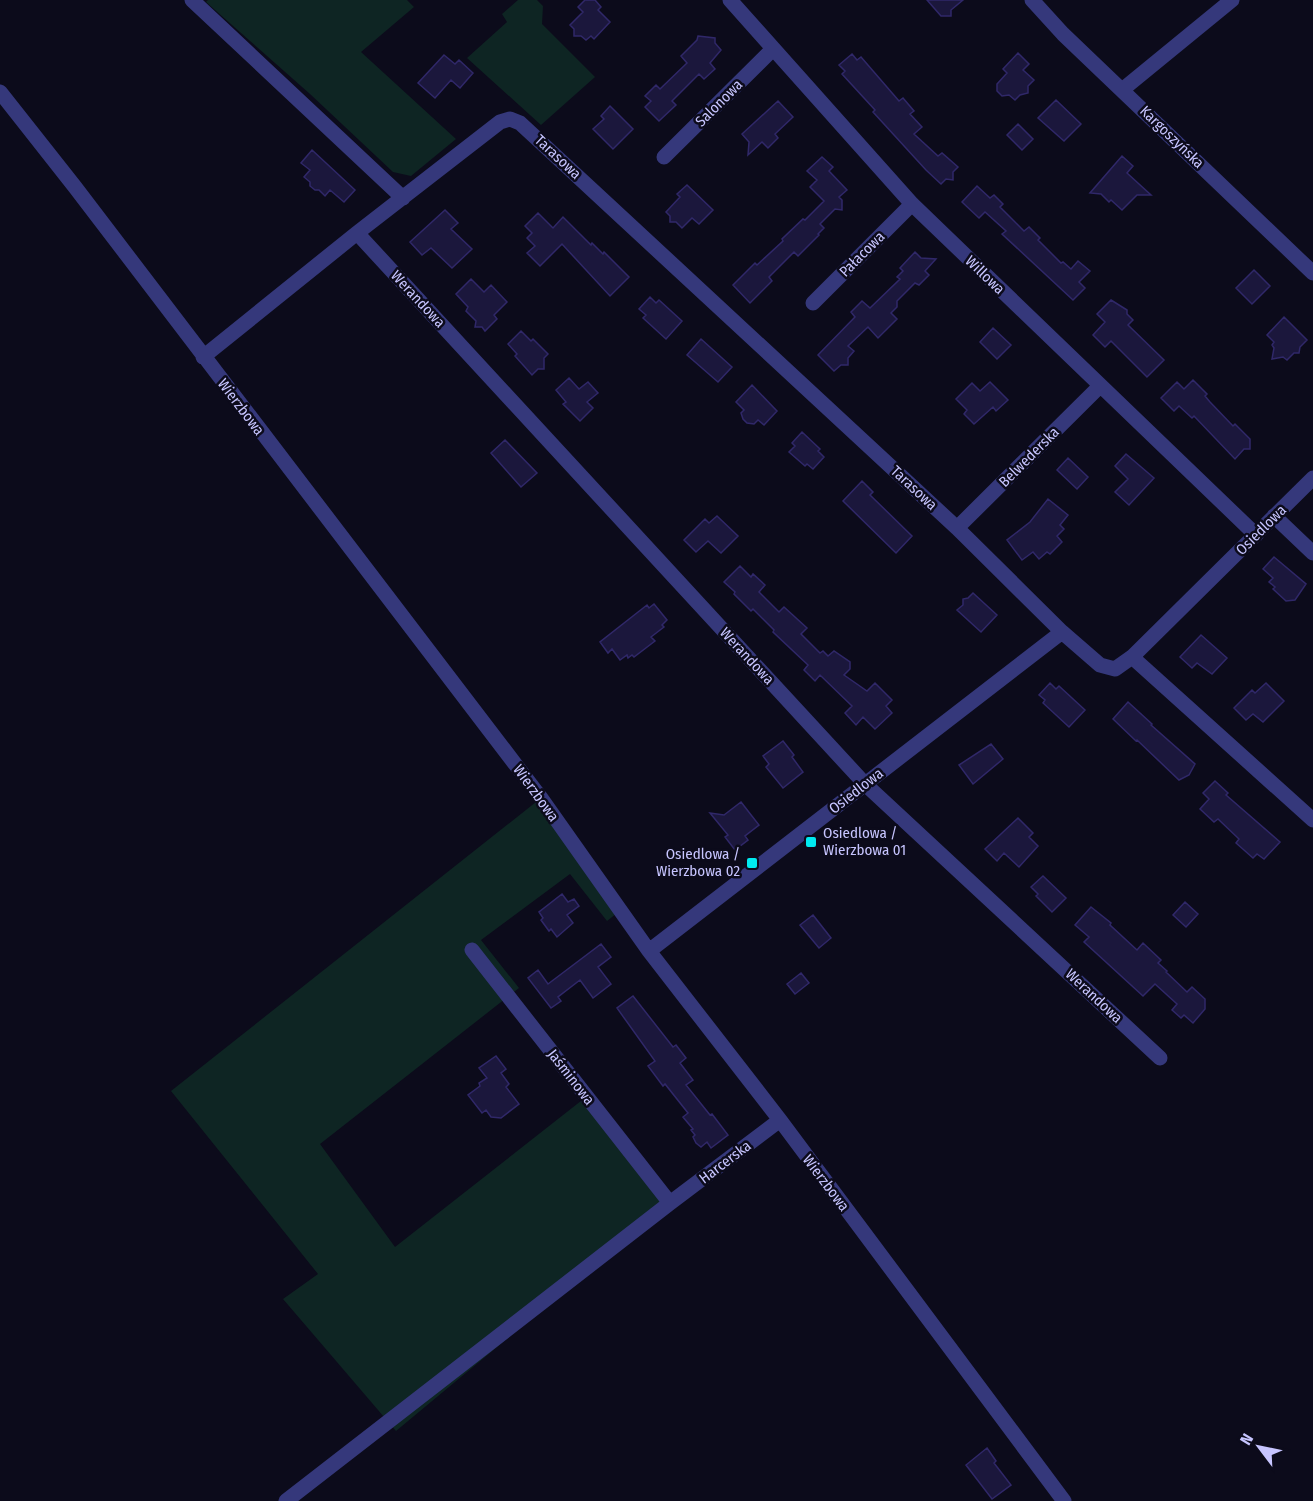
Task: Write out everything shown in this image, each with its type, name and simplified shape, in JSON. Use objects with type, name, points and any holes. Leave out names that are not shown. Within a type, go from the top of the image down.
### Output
[{"type":"street","points":[[192,0],[403,198],[203,357]]},
{"type":"street","name":"Willowa","points":[[730,0],[912,204],[1256,535]]},
{"type":"street","name":"Kargoszyńska","points":[[1032,0],[1063,34],[1313,273]]},
{"type":"street","points":[[1122,90],[1232,0]]},
{"type":"street","name":"Salonowa","points":[[664,157],[773,49]]},
{"type":"street","name":"Wierzbowa","points":[[0,92],[6,111],[75,187],[541,798],[649,951],[780,1120],[1064,1501]]},
{"type":"street","name":"Tarasowa","points":[[403,198],[500,122],[510,119],[520,123],[957,528],[1062,632],[1100,665],[1115,669],[1132,657]]},
{"type":"street","name":"Pałacowa","points":[[813,303],[912,204]]},
{"type":"street","name":"Werandowa","points":[[357,233],[865,784],[1160,1058]]},
{"type":"street","name":"Belwederska","points":[[957,528],[1100,386]]},
{"type":"street","name":"Osiedlowa","points":[[1132,657],[1313,478]]},
{"type":"street","points":[[1274,516],[1313,553]]},
{"type":"street","name":"Osiedlowa","points":[[649,951],[1062,632]]},
{"type":"street","points":[[1132,657],[1313,820]]},
{"type":"street","name":"Jaśminowa","points":[[472,950],[670,1203]]},
{"type":"street","name":"Harcerska","points":[[286,1501],[780,1120]]},
{"type":"green space","points":[[208,0],[407,0],[414,7],[361,52],[456,139],[411,176],[393,172],[310,94],[206,2]]},
{"type":"green space","points":[[518,0],[537,0],[543,6],[542,24],[595,77],[541,125],[467,58],[507,22],[502,14]]},
{"type":"green space","points":[[541,798],[621,910],[607,921],[570,874],[481,940],[519,988],[320,1144],[395,1247],[586,1097],[670,1203],[396,1431],[283,1299],[318,1274],[171,1091]]},
{"type":"building","points":[[585,0],[595,0],[601,7],[598,10],[610,22],[594,39],[591,36],[586,40],[581,36],[574,36],[574,29],[570,25],[583,12],[578,7]]},
{"type":"building","points":[[927,0],[963,0],[951,10],[951,16],[941,16]]},
{"type":"building","points":[[698,36],[715,38],[715,43],[721,50],[710,63],[715,69],[704,79],[699,74],[672,101],[676,105],[659,121],[645,107],[651,101],[645,96],[656,85],[660,89],[687,63],[681,56],[697,40]]},
{"type":"building","points":[[1018,53],[1029,64],[1023,70],[1034,80],[1028,86],[1028,93],[1020,95],[1015,100],[1009,95],[1002,96],[997,91],[997,84],[1007,73],[1003,69]]},
{"type":"building","points":[[852,54],[857,60],[861,57],[899,101],[903,98],[914,111],[910,114],[922,127],[914,134],[938,156],[942,153],[958,167],[953,172],[953,180],[946,179],[941,184],[926,170],[842,74],[845,71],[839,65]]},
{"type":"building","points":[[444,55],[455,64],[459,60],[473,73],[460,88],[451,80],[435,98],[418,83]]},
{"type":"building","points":[[1056,100],[1081,124],[1064,141],[1038,118]]},
{"type":"building","points":[[778,101],[793,117],[775,134],[778,138],[768,148],[762,142],[748,155],[749,142],[742,134]]},
{"type":"building","points":[[610,106],[633,129],[613,149],[593,129],[604,119],[601,116]]},
{"type":"building","points":[[1018,124],[1033,139],[1022,150],[1007,135]]},
{"type":"building","points":[[312,150],[355,190],[344,202],[330,190],[325,196],[319,190],[315,190],[304,177],[310,170],[301,163]]},
{"type":"building","points":[[1122,156],[1133,166],[1127,173],[1151,195],[1137,195],[1122,210],[1101,194],[1090,193]]},
{"type":"building","points":[[822,157],[833,167],[829,171],[847,190],[839,197],[842,200],[842,210],[835,209],[820,224],[824,228],[819,235],[798,256],[794,252],[769,277],[772,281],[750,303],[733,285],[824,201],[810,187],[817,180],[807,171]]},
{"type":"building","points":[[687,185],[713,210],[699,224],[692,218],[682,228],[676,222],[670,222],[670,216],[666,212],[680,197],[677,194]]},
{"type":"building","points":[[977,186],[990,198],[994,195],[1003,204],[1000,207],[1024,231],[1029,227],[1040,238],[1038,240],[1061,263],[1063,262],[1071,269],[1078,261],[1090,271],[1079,282],[1085,288],[1073,300],[1002,234],[1006,231],[985,212],[979,218],[962,202]]},
{"type":"building","points":[[445,210],[458,223],[451,229],[472,249],[452,268],[431,248],[422,255],[410,242]]},
{"type":"building","points":[[538,213],[553,228],[563,217],[591,245],[592,243],[603,254],[604,252],[629,277],[610,296],[562,244],[540,266],[527,253],[535,246],[527,238],[532,233],[525,226]]},
{"type":"building","points":[[915,252],[921,258],[936,259],[925,271],[929,275],[919,285],[915,283],[897,301],[897,307],[891,313],[897,319],[878,338],[868,327],[848,346],[854,351],[848,358],[848,365],[841,365],[834,371],[818,355],[855,317],[851,312],[862,301],[870,308],[900,279],[897,277],[903,271],[900,268]]},
{"type":"building","points":[[1254,270],[1270,286],[1252,304],[1236,288]]},
{"type":"building","points":[[471,279],[484,292],[491,285],[507,302],[494,315],[497,319],[485,331],[482,327],[475,327],[476,321],[466,311],[468,307],[456,294]]},
{"type":"building","points":[[650,297],[656,303],[659,300],[682,321],[666,339],[643,318],[646,315],[639,309]]},
{"type":"building","points":[[1111,300],[1127,310],[1127,314],[1133,320],[1128,325],[1164,360],[1147,377],[1111,341],[1105,347],[1093,335],[1105,322],[1097,314]]},
{"type":"building","points":[[1284,317],[1307,340],[1300,347],[1299,353],[1294,353],[1287,360],[1283,357],[1272,359],[1274,342],[1267,335]]},
{"type":"building","points":[[993,328],[1011,345],[997,359],[980,342]]},
{"type":"building","points":[[521,331],[548,354],[544,358],[544,369],[538,369],[532,375],[515,356],[517,354],[508,344]]},
{"type":"building","points":[[701,339],[732,367],[718,382],[687,355]]},
{"type":"building","points":[[569,378],[579,389],[588,382],[598,393],[587,402],[593,408],[580,421],[563,404],[566,402],[556,390]]},
{"type":"building","points":[[1193,380],[1233,426],[1235,424],[1250,439],[1250,449],[1244,449],[1235,459],[1194,416],[1192,418],[1179,406],[1174,411],[1161,398],[1177,382],[1184,389]]},
{"type":"building","points":[[990,382],[1008,400],[996,411],[993,407],[974,424],[964,414],[967,410],[956,399],[972,383],[980,391]]},
{"type":"building","points":[[752,385],[777,411],[764,425],[758,420],[754,424],[747,423],[741,413],[744,410],[736,402]]},
{"type":"building","points":[[802,432],[820,449],[818,451],[824,457],[813,469],[807,464],[805,466],[789,452],[795,446],[792,443]]},
{"type":"building","points":[[505,440],[537,473],[521,487],[491,453]]},
{"type":"building","points":[[1126,454],[1154,478],[1129,505],[1115,492],[1128,479],[1115,466]]},
{"type":"building","points":[[1068,458],[1088,477],[1077,489],[1057,470]]},
{"type":"building","points":[[862,481],[873,492],[870,495],[912,536],[896,553],[843,501]]},
{"type":"building","points":[[1048,499],[1068,515],[1060,525],[1064,529],[1057,536],[1062,542],[1050,554],[1047,552],[1039,559],[1033,552],[1022,560],[1007,540],[1030,522]]},
{"type":"building","points":[[717,516],[738,536],[721,553],[708,541],[696,552],[684,540],[705,519],[709,523]]},
{"type":"building","points":[[1274,557],[1306,584],[1295,600],[1286,601],[1269,582],[1273,578],[1263,569]]},
{"type":"building","points":[[740,566],[751,577],[753,574],[765,585],[759,592],[779,612],[784,607],[807,628],[801,634],[820,653],[823,651],[828,656],[834,651],[850,662],[850,669],[844,675],[867,691],[875,683],[892,700],[886,706],[892,713],[875,729],[863,717],[856,725],[845,713],[852,706],[820,675],[815,681],[804,670],[808,665],[724,582]]},
{"type":"building","points":[[973,593],[997,615],[981,632],[957,610],[963,605],[963,599]]},
{"type":"building","points":[[654,604],[667,620],[662,625],[664,627],[651,637],[655,641],[634,657],[632,655],[628,658],[627,655],[620,660],[612,649],[608,653],[600,642],[647,605],[649,608]]},
{"type":"building","points":[[1201,635],[1227,658],[1212,674],[1197,663],[1192,668],[1180,657]]},
{"type":"building","points":[[1050,683],[1056,689],[1059,686],[1085,710],[1069,727],[1043,703],[1045,700],[1039,695]]},
{"type":"building","points":[[1266,683],[1284,701],[1263,722],[1253,714],[1246,720],[1234,708],[1252,690],[1255,693]]},
{"type":"building","points":[[1128,702],[1195,764],[1189,775],[1179,780],[1113,719]]},
{"type":"building","points":[[783,741],[803,772],[783,788],[766,767],[769,764],[763,756]]},
{"type":"building","points":[[991,744],[1003,759],[973,784],[959,765]]},
{"type":"building","points":[[1215,781],[1228,793],[1226,795],[1280,842],[1264,859],[1257,854],[1253,858],[1236,843],[1239,839],[1218,819],[1214,822],[1200,809],[1209,799],[1203,793]]},
{"type":"building","points":[[741,802],[759,825],[745,836],[748,840],[735,850],[725,837],[728,835],[710,813],[724,815]]},
{"type":"building","points":[[1018,818],[1033,833],[1029,837],[1038,846],[1019,867],[1004,853],[997,861],[985,849]]},
{"type":"building","points":[[1043,876],[1066,898],[1052,912],[1036,896],[1038,894],[1031,887]]},
{"type":"building","points":[[562,894],[568,902],[574,899],[579,906],[567,915],[573,923],[557,937],[541,920],[543,918],[539,912]]},
{"type":"building","points":[[1185,902],[1198,914],[1186,927],[1173,915]]},
{"type":"building","points":[[1091,907],[1111,923],[1110,925],[1137,950],[1143,943],[1161,960],[1158,963],[1166,972],[1187,992],[1192,987],[1205,999],[1205,1009],[1193,1023],[1184,1015],[1181,1018],[1172,1010],[1177,1004],[1155,984],[1143,996],[1084,942],[1089,937],[1075,925]]},
{"type":"building","points":[[813,915],[831,938],[819,948],[800,925]]},
{"type":"building","points":[[601,944],[611,957],[598,967],[611,984],[593,998],[580,980],[558,997],[561,1001],[551,1008],[528,978],[538,970],[548,984]]},
{"type":"building","points":[[801,973],[809,983],[795,994],[787,984]]},
{"type":"building","points":[[633,996],[673,1047],[676,1045],[686,1058],[680,1063],[693,1080],[686,1085],[728,1135],[711,1148],[707,1142],[701,1147],[696,1143],[693,1137],[695,1135],[691,1130],[693,1129],[683,1117],[688,1113],[648,1066],[655,1061],[617,1008]]},
{"type":"building","points":[[496,1056],[506,1069],[501,1073],[509,1084],[506,1087],[519,1104],[501,1118],[491,1117],[486,1110],[482,1113],[468,1095],[487,1078],[479,1068]]},
{"type":"building","points":[[987,1448],[996,1461],[994,1463],[1011,1485],[992,1499],[966,1465]]},
{"type":"place","name":"Osiedlowa / Wierzbowa 01","points":[[811,842]]},
{"type":"place","name":"Osiedlowa / Wierzbowa 02","points":[[752,863]]}]
